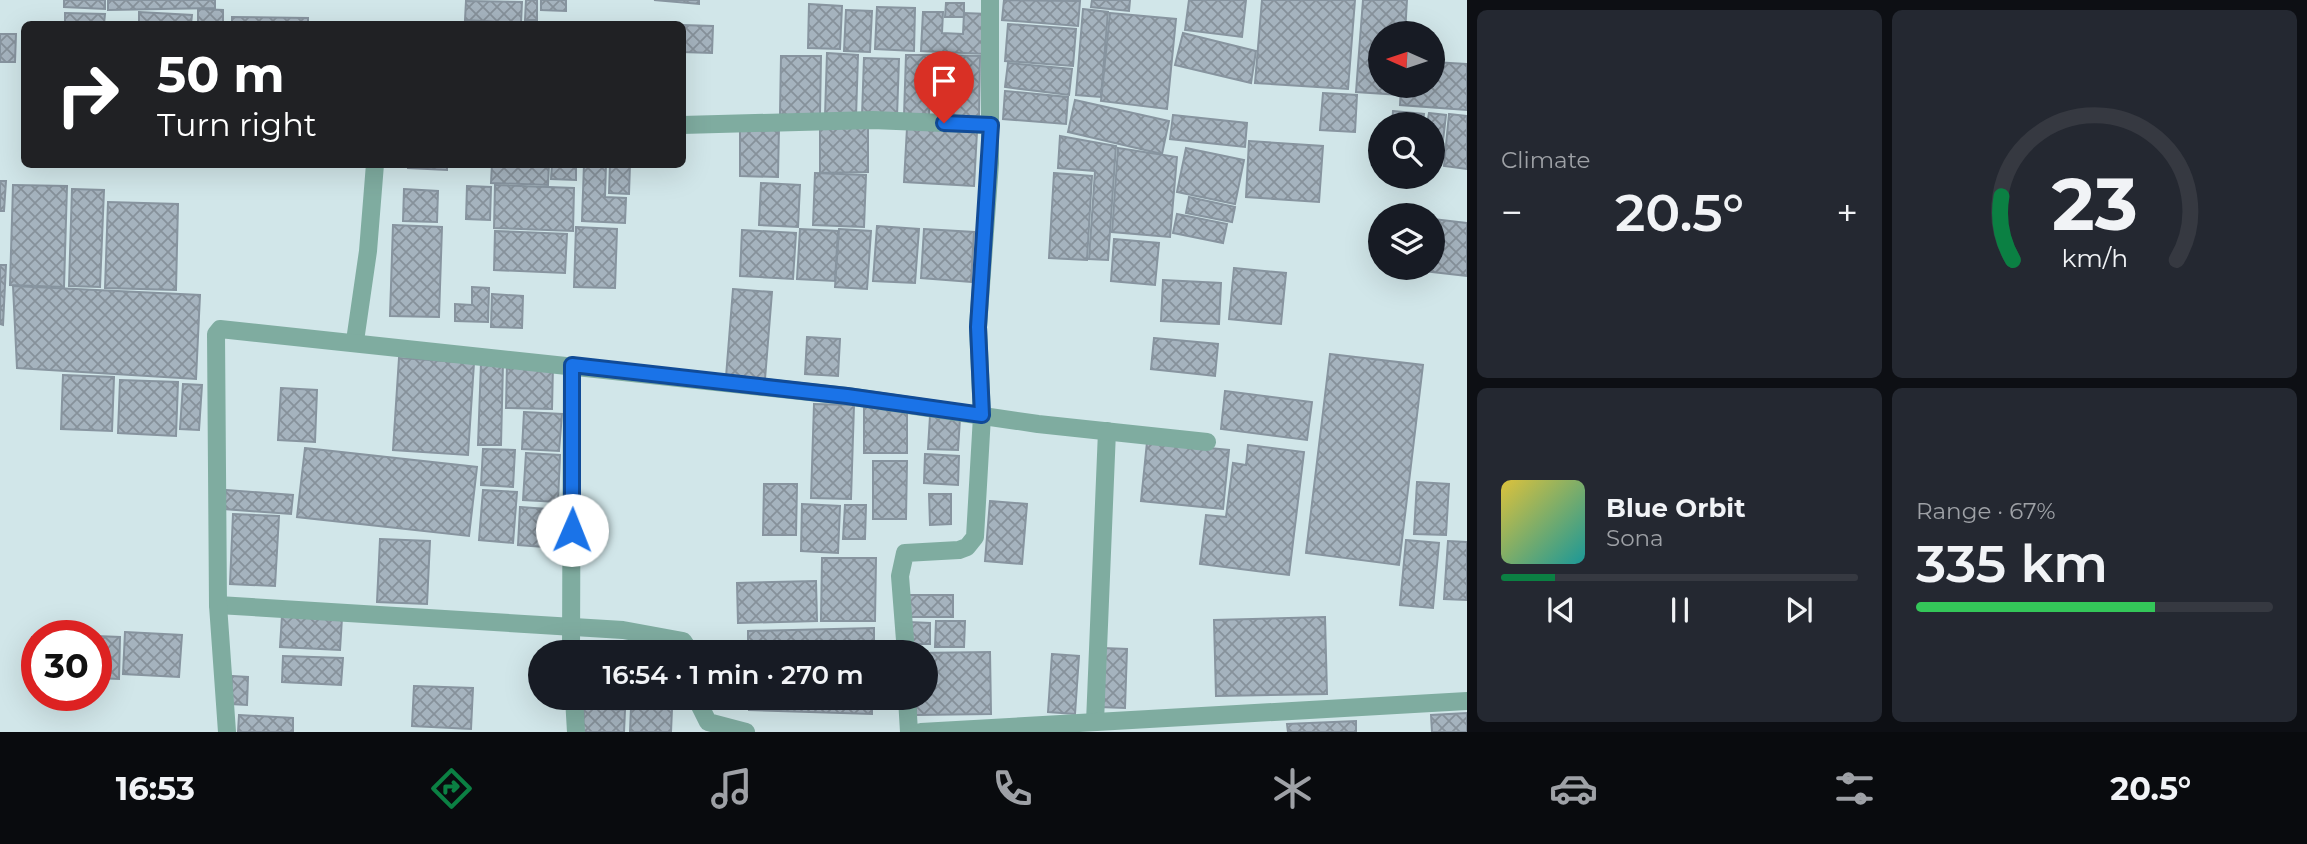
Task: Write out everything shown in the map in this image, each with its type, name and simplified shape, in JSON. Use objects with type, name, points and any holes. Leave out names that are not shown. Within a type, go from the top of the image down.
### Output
[{"type":"street","points":[[904,640],[901,560],[905,553],[959,551],[967,547],[975,537],[982,415],[978,327],[991,125],[990,0]]},
{"type":"street","points":[[686,125],[873,120],[991,125]]},
{"type":"street","points":[[355,341],[368,251],[375,168]]},
{"type":"street","points":[[227,732],[218,605],[216,334],[219,329],[355,341],[847,396],[1207,442]]},
{"type":"street","points":[[570,640],[572,365]]},
{"type":"street","points":[[1095,722],[1107,431]]},
{"type":"street","points":[[218,605],[570,627],[667,636],[680,640]]},
{"type":"street","points":[[921,732],[1467,701]]},
{"type":"street","points":[[575,710],[576,732]]},
{"type":"street","points":[[702,710],[708,722],[746,732]]},
{"type":"street","points":[[908,710],[909,732]]},
{"type":"building","points":[[64,0],[105,0],[105,9],[64,7]]},
{"type":"building","points":[[108,0],[215,0],[215,8],[108,10]]},
{"type":"building","points":[[526,0],[537,0],[537,20],[525,20]]},
{"type":"building","points":[[541,0],[566,0],[566,11],[541,10]]},
{"type":"building","points":[[654,0],[699,0],[699,4]]},
{"type":"building","points":[[1004,0],[1080,1],[1078,26],[1002,20]]},
{"type":"building","points":[[1092,0],[1130,0],[1129,11],[1091,7]]},
{"type":"building","points":[[1189,0],[1246,0],[1242,37],[1185,30]]},
{"type":"building","points":[[1262,0],[1355,0],[1348,89],[1255,83]]},
{"type":"building","points":[[1363,0],[1407,0],[1406,21],[1368,21],[1368,93],[1356,92]]},
{"type":"building","points":[[466,1],[522,2],[521,21],[465,20]]},
{"type":"building","points":[[946,3],[964,3],[964,17],[945,17]]},
{"type":"building","points":[[809,4],[842,6],[840,49],[808,48]]},
{"type":"building","points":[[877,7],[915,8],[914,51],[875,49]]},
{"type":"building","points":[[198,9],[223,10],[223,21],[198,21]]},
{"type":"building","points":[[1083,9],[1108,12],[1101,97],[1076,95]]},
{"type":"building","points":[[846,10],[872,11],[870,52],[844,51]]},
{"type":"building","points":[[139,12],[192,15],[191,21],[139,21]]},
{"type":"building","points":[[923,12],[943,12],[942,33],[963,34],[964,13],[988,14],[986,54],[921,51]]},
{"type":"building","points":[[65,13],[105,14],[104,21],[65,21]]},
{"type":"building","points":[[1110,13],[1176,19],[1167,109],[1101,101]]},
{"type":"building","points":[[232,17],[308,18],[308,21],[232,21]]},
{"type":"building","points":[[1008,24],[1076,29],[1073,66],[1005,61]]},
{"type":"building","points":[[686,25],[713,26],[712,53],[686,52]]},
{"type":"building","points":[[1183,33],[1256,51],[1251,83],[1175,65]]},
{"type":"building","points":[[0,34],[16,34],[15,62],[0,62]]},
{"type":"building","points":[[827,53],[858,55],[856,117],[825,116]]},
{"type":"building","points":[[906,55],[931,55],[929,116],[904,116]]},
{"type":"building","points":[[936,55],[980,56],[979,117],[935,116]]},
{"type":"building","points":[[781,56],[821,56],[820,115],[780,115]]},
{"type":"building","points":[[864,58],[899,59],[897,117],[862,116]]},
{"type":"building","points":[[1008,63],[1072,69],[1069,95],[1005,87]]},
{"type":"building","points":[[1446,63],[1467,64],[1467,110],[1400,105],[1400,98],[1446,98]]},
{"type":"building","points":[[1005,91],[1068,97],[1066,124],[1003,119]]},
{"type":"building","points":[[1323,93],[1357,95],[1355,132],[1320,130]]},
{"type":"building","points":[[1075,100],[1169,121],[1162,154],[1068,132]]},
{"type":"building","points":[[1449,114],[1467,116],[1467,169],[1445,166]]},
{"type":"building","points":[[1173,115],[1247,123],[1245,147],[1170,139]]},
{"type":"building","points":[[820,123],[868,123],[868,172],[820,173]]},
{"type":"building","points":[[740,126],[779,127],[778,177],[740,176]]},
{"type":"building","points":[[907,128],[977,132],[974,186],[904,182]]},
{"type":"building","points":[[1060,136],[1116,146],[1108,260],[1089,259],[1095,171],[1058,168]]},
{"type":"building","points":[[1249,141],[1323,146],[1319,202],[1246,197]]},
{"type":"building","points":[[1118,148],[1177,157],[1170,237],[1112,232]]},
{"type":"building","points":[[1186,148],[1244,160],[1235,204],[1177,192]]},
{"type":"building","points":[[408,168],[447,168],[447,170]]},
{"type":"building","points":[[492,168],[549,168],[548,185],[491,183]]},
{"type":"building","points":[[552,168],[576,168],[576,180],[551,179]]},
{"type":"building","points":[[584,168],[606,168],[605,197],[626,198],[625,223],[582,221]]},
{"type":"building","points":[[610,168],[630,168],[629,194],[609,193]]},
{"type":"building","points":[[815,173],[866,175],[864,227],[813,225]]},
{"type":"building","points":[[1054,173],[1092,176],[1087,260],[1049,258]]},
{"type":"building","points":[[0,181],[6,181],[4,211],[0,211]]},
{"type":"building","points":[[761,183],[800,185],[798,227],[759,225]]},
{"type":"building","points":[[13,185],[67,186],[64,287],[10,285]]},
{"type":"building","points":[[495,185],[574,188],[573,231],[494,228]]},
{"type":"building","points":[[467,186],[491,187],[490,220],[466,219]]},
{"type":"building","points":[[72,189],[104,190],[100,287],[69,286]]},
{"type":"building","points":[[404,189],[438,191],[437,222],[403,221]]},
{"type":"building","points":[[1189,197],[1235,207],[1232,222],[1186,213]]},
{"type":"building","points":[[108,202],[178,204],[176,290],[105,288]]},
{"type":"building","points":[[1177,214],[1227,224],[1223,243],[1173,233]]},
{"type":"building","points":[[1445,220],[1467,223],[1467,276],[1445,273]]},
{"type":"building","points":[[393,225],[442,227],[439,317],[390,316]]},
{"type":"building","points":[[877,226],[919,229],[915,283],[873,281]]},
{"type":"building","points":[[576,227],[617,229],[615,288],[574,287]]},
{"type":"building","points":[[800,229],[838,231],[835,281],[797,279]]},
{"type":"building","points":[[839,229],[871,231],[867,289],[835,287]]},
{"type":"building","points":[[924,229],[974,232],[971,282],[921,278]]},
{"type":"building","points":[[742,230],[796,233],[793,279],[740,276]]},
{"type":"building","points":[[495,231],[567,234],[565,273],[494,270]]},
{"type":"building","points":[[1114,239],[1159,243],[1155,285],[1111,281]]},
{"type":"building","points":[[0,265],[6,265],[3,325],[0,324]]},
{"type":"building","points":[[1234,268],[1286,273],[1281,324],[1229,319]]},
{"type":"building","points":[[1163,280],[1221,283],[1219,324],[1161,321]]},
{"type":"building","points":[[13,286],[200,295],[196,379],[17,368]]},
{"type":"building","points":[[472,287],[489,288],[488,322],[455,321],[455,304],[472,305]]},
{"type":"building","points":[[733,289],[772,292],[765,379],[726,377]]},
{"type":"building","points":[[492,294],[523,296],[522,328],[491,327]]},
{"type":"building","points":[[807,337],[840,339],[838,376],[805,374]]},
{"type":"building","points":[[1154,338],[1218,344],[1215,376],[1151,369]]},
{"type":"building","points":[[1330,354],[1423,365],[1399,565],[1306,553]]},
{"type":"building","points":[[399,358],[474,363],[468,455],[393,450]]},
{"type":"building","points":[[481,363],[503,363],[501,445],[478,445]]},
{"type":"building","points":[[507,363],[553,365],[552,409],[506,408]]},
{"type":"building","points":[[63,375],[114,377],[112,431],[61,429]]},
{"type":"building","points":[[120,380],[178,382],[176,436],[118,433]]},
{"type":"building","points":[[183,384],[202,385],[199,430],[180,429]]},
{"type":"building","points":[[281,388],[317,390],[315,442],[278,440]]},
{"type":"building","points":[[1225,391],[1312,402],[1307,440],[1221,429]]},
{"type":"building","points":[[814,404],[854,405],[851,499],[811,498]]},
{"type":"building","points":[[864,405],[907,405],[907,453],[864,453]]},
{"type":"building","points":[[524,412],[562,414],[559,451],[522,449]]},
{"type":"building","points":[[930,416],[960,418],[958,450],[928,449]]},
{"type":"building","points":[[1147,442],[1229,450],[1223,509],[1141,501]]},
{"type":"building","points":[[1248,445],[1304,452],[1289,575],[1200,564],[1206,515],[1226,517],[1233,463],[1246,465]]},
{"type":"building","points":[[305,448],[477,467],[469,536],[297,517]]},
{"type":"building","points":[[483,449],[515,450],[513,487],[481,485]]},
{"type":"building","points":[[526,453],[560,455],[558,502],[523,500]]},
{"type":"building","points":[[925,454],[959,456],[958,485],[924,483]]},
{"type":"building","points":[[873,461],[907,461],[906,519],[873,519]]},
{"type":"building","points":[[1417,482],[1449,484],[1446,535],[1414,534]]},
{"type":"building","points":[[764,484],[797,484],[796,535],[763,535]]},
{"type":"building","points":[[226,490],[293,495],[291,514],[224,509]]},
{"type":"building","points":[[483,490],[517,492],[513,543],[479,540]]},
{"type":"building","points":[[929,494],[951,494],[951,524],[930,525]]},
{"type":"building","points":[[990,501],[1027,504],[1022,564],[985,561]]},
{"type":"building","points":[[802,504],[840,506],[838,553],[801,551]]},
{"type":"building","points":[[845,505],[866,505],[865,539],[843,539]]},
{"type":"building","points":[[520,507],[561,510],[558,548],[518,545]]},
{"type":"building","points":[[233,514],[279,516],[275,586],[230,584]]},
{"type":"building","points":[[380,539],[430,541],[427,604],[377,602]]},
{"type":"building","points":[[1406,540],[1439,543],[1433,608],[1400,605]]},
{"type":"building","points":[[1448,541],[1467,542],[1467,600],[1444,599]]},
{"type":"building","points":[[822,558],[876,558],[875,621],[821,621]]},
{"type":"building","points":[[816,581],[817,621],[738,623],[737,583]]},
{"type":"building","points":[[906,595],[953,595],[953,617],[906,617]]},
{"type":"building","points":[[282,616],[342,618],[340,650],[280,647]]},
{"type":"building","points":[[1325,617],[1327,694],[1216,696],[1214,620]]},
{"type":"building","points":[[936,621],[965,621],[964,647],[938,647],[938,640],[935,640]]},
{"type":"building","points":[[908,622],[930,623],[930,640],[908,640]]},
{"type":"building","points":[[874,628],[874,640],[748,640],[748,631]]},
{"type":"building","points":[[125,632],[182,635],[179,677],[123,674]]},
{"type":"building","points":[[112,637],[120,637],[119,679],[112,679]]},
{"type":"building","points":[[1103,648],[1127,649],[1125,708],[1100,707]]},
{"type":"building","points":[[990,652],[991,714],[916,715],[916,710],[938,710],[938,653]]},
{"type":"building","points":[[1052,654],[1079,656],[1075,714],[1048,712]]},
{"type":"building","points":[[283,656],[343,658],[341,685],[282,682]]},
{"type":"building","points":[[232,676],[248,677],[247,705],[231,704]]},
{"type":"building","points":[[414,686],[473,688],[471,729],[412,726]]},
{"type":"building","points":[[584,710],[625,710],[624,732],[583,732]]},
{"type":"building","points":[[631,710],[672,710],[671,732],[630,732]]},
{"type":"building","points":[[749,710],[872,710],[872,714]]},
{"type":"building","points":[[1467,713],[1467,732],[1432,732],[1431,715]]},
{"type":"building","points":[[239,715],[293,718],[293,732],[238,732]]},
{"type":"building","points":[[1356,721],[1356,732],[1288,732],[1287,724]]},
{"type":"route","points":[[572,530],[572,365],[730,385],[847,396],[982,415],[978,327],[991,125],[944,123]]}]
